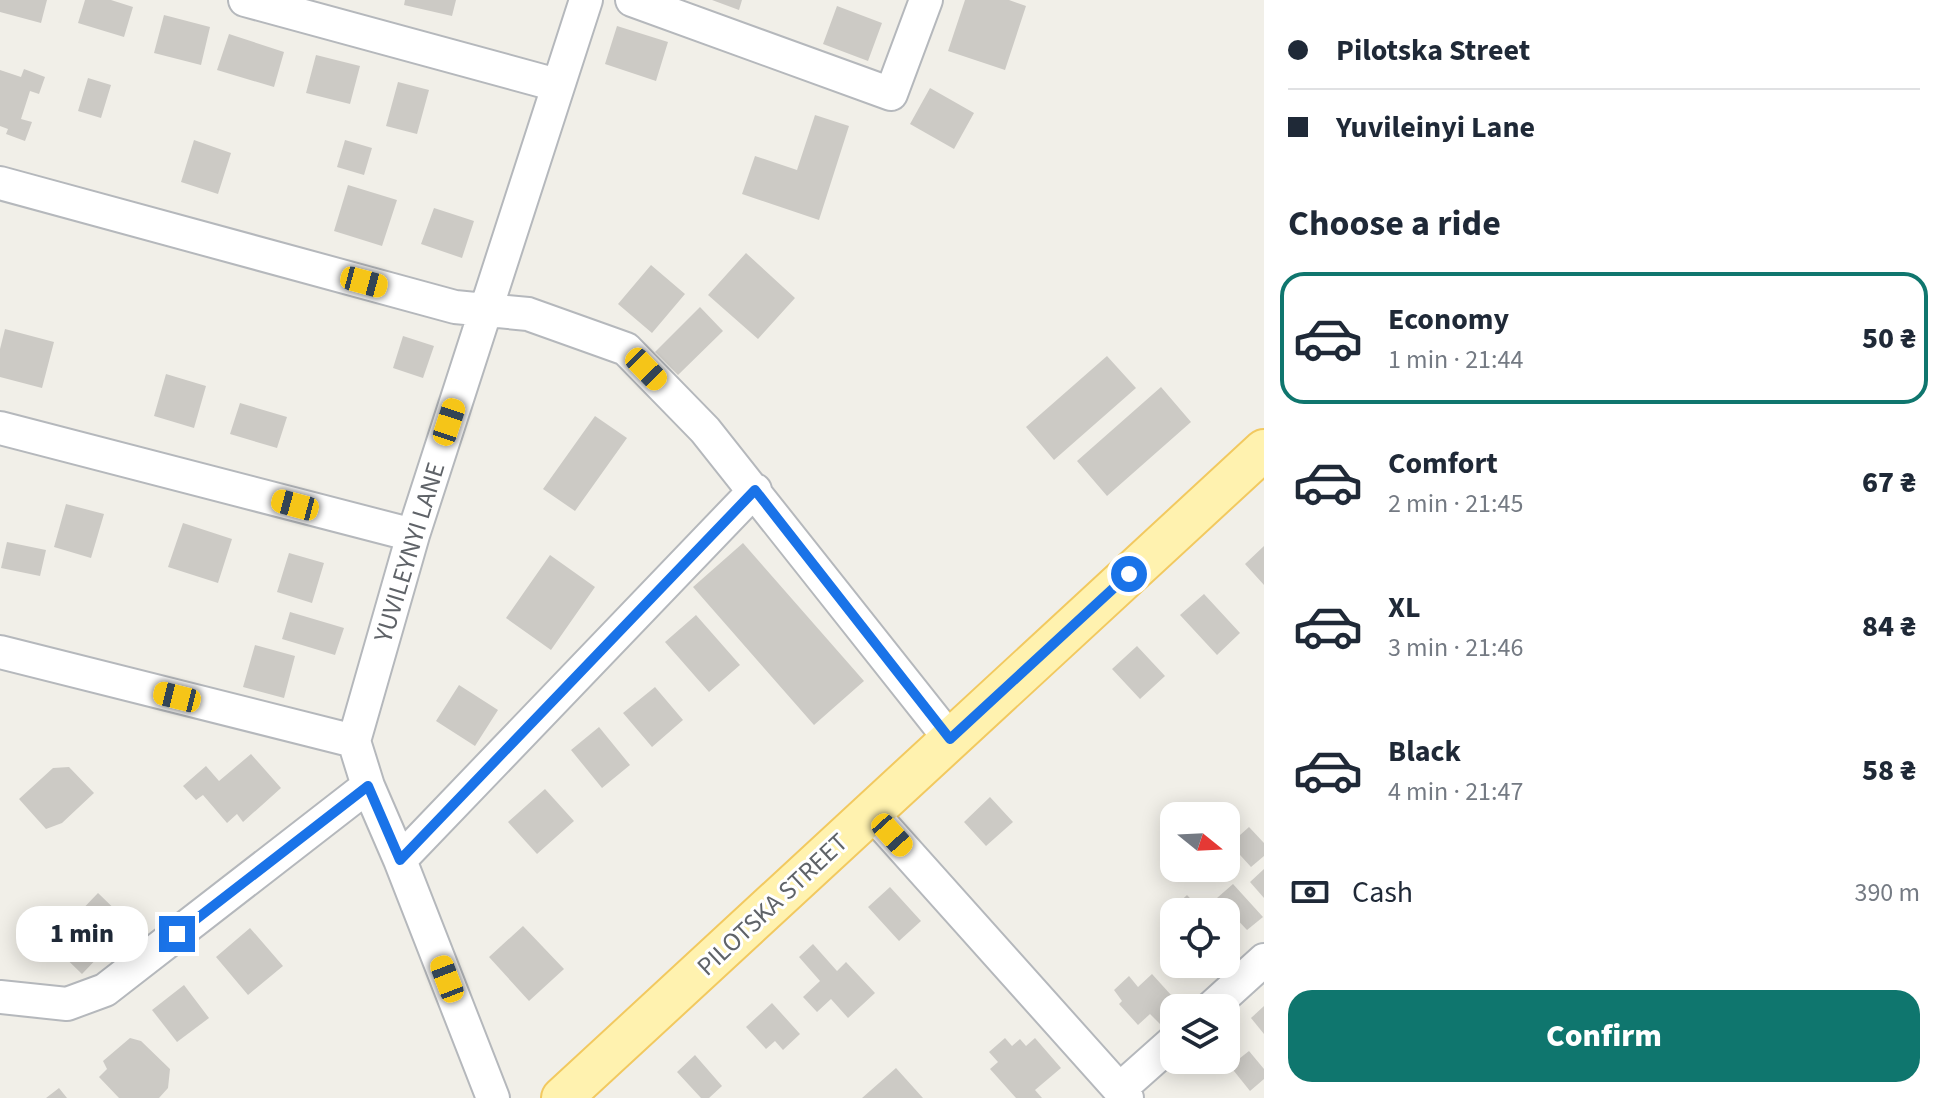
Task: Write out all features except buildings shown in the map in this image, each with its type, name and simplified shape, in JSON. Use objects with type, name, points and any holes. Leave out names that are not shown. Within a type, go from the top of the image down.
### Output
[{"type":"main road","name":"PILOTSKA STREET","points":[[562,1098],[1264,450]]},
{"type":"street","points":[[245,0],[557,85]]},
{"type":"street","name":"YUVILEYNYI LANE","points":[[354,741],[413,535],[586,0]]},
{"type":"street","points":[[632,0],[891,94],[926,0]]},
{"type":"street","points":[[0,183],[455,307],[528,314],[626,349],[705,430],[755,490],[950,739]]},
{"type":"street","points":[[0,428],[413,535]]},
{"type":"street","points":[[400,860],[755,490]]},
{"type":"street","points":[[0,652],[354,741],[368,786],[493,1098]]},
{"type":"street","points":[[0,997],[67,1004],[105,990],[368,786]]},
{"type":"street","points":[[871,812],[1124,1094],[1160,1056]]},
{"type":"street","points":[[1226,994],[1264,960]]},
{"type":"route","points":[[177,934],[368,786],[400,860],[755,490],[950,739],[1129,574]]}]
